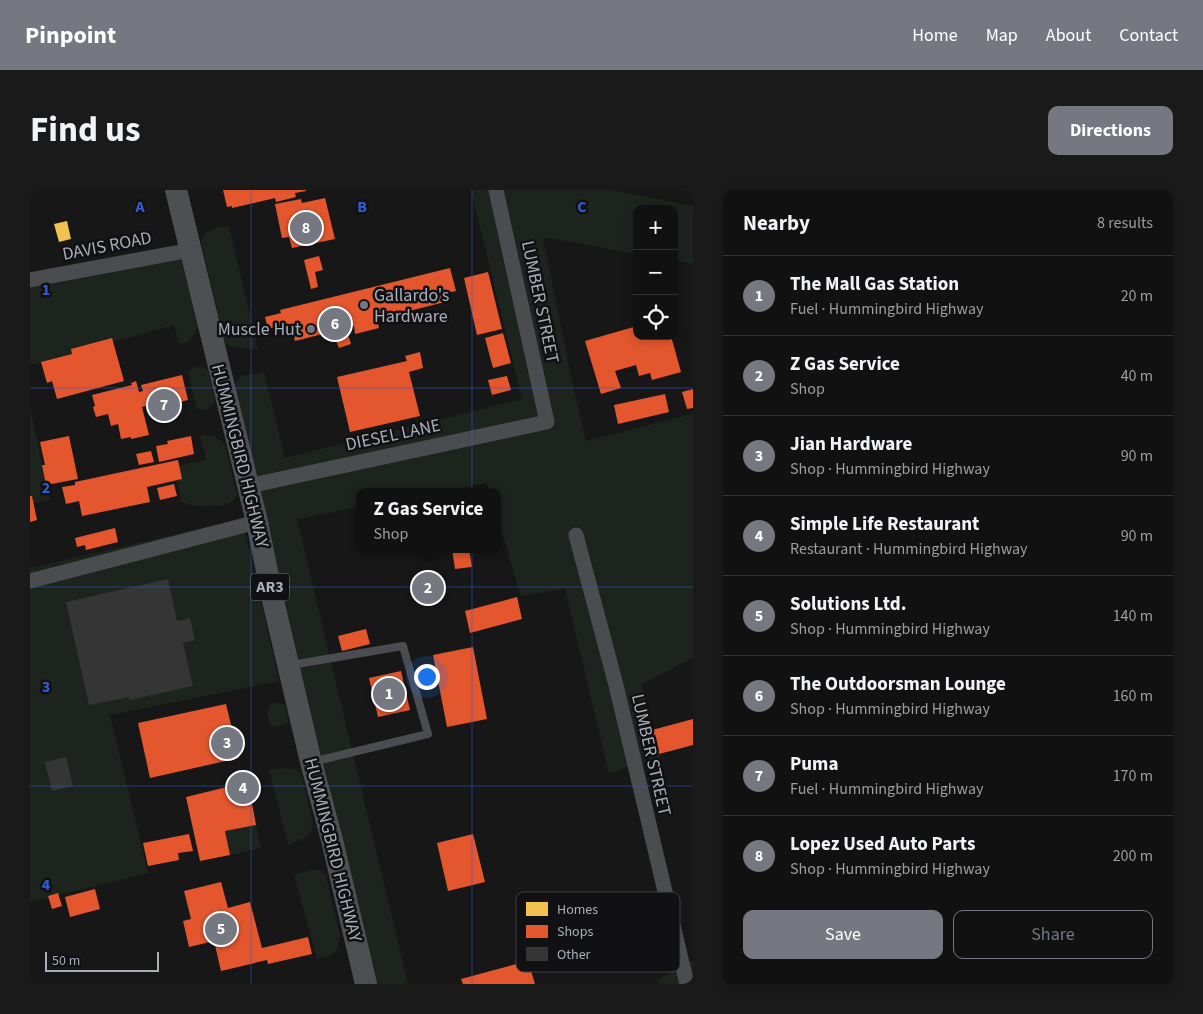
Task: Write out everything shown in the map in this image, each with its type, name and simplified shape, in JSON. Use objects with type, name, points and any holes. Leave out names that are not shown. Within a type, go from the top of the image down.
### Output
[{"type":"main road","name":"HUMMINGBIRD HIGHWAY","points":[[176,190],[248,486],[311,762],[332,840],[366,984]]},
{"type":"street","name":"LUMBER STREET","points":[[496,190],[547,422]]},
{"type":"street","name":"DAVIS ROAD","points":[[30,280],[191,250]]},
{"type":"street","name":"DIESEL LANE","points":[[248,486],[547,422]]},
{"type":"street","points":[[30,581],[256,522]]},
{"type":"street","name":"LUMBER STREET","points":[[576,535],[616,685],[665,892]]},
{"type":"street","name":"LUMBER STREET","points":[[680,955],[687,984]]},
{"type":"lane","points":[[289,665],[403,646],[428,734],[311,762]]},
{"type":"shaded area","points":[[471,190],[611,190],[693,206],[693,264],[678,261],[678,205],[633,205],[633,253],[543,237],[586,441],[693,414],[693,658],[642,684],[660,759],[630,766],[609,774],[565,589],[521,596],[501,529],[501,488],[488,488],[487,483],[461,488],[356,488],[356,508],[297,519],[408,984],[376,984],[235,384],[241,376],[264,372],[285,458],[522,399]]},
{"type":"shaded area","points":[[229,227],[258,349],[237,347],[225,343],[201,241],[208,231]]},
{"type":"shaded area","points":[[178,252],[186,275],[198,328],[189,341],[183,344],[179,343],[174,325],[30,365],[30,280]]},
{"type":"shaded area","points":[[197,367],[208,370],[215,402],[205,410],[197,408],[188,373],[191,369]]},
{"type":"shaded area","points":[[30,408],[50,500],[30,504]]},
{"type":"shaded area","points":[[200,435],[214,436],[225,444],[237,496],[232,502],[206,506],[191,505],[181,501],[174,467],[206,460]]},
{"type":"shaded area","points":[[242,519],[279,681],[110,715],[148,873],[30,902],[30,568]]},
{"type":"shaded area","points":[[277,702],[285,705],[289,723],[273,727],[268,719],[268,711],[270,705]]},
{"type":"shaded area","points":[[295,769],[301,773],[313,823],[308,835],[288,845],[269,770]]},
{"type":"shaded area","points":[[256,825],[261,848],[230,855],[225,831]]},
{"type":"shaded area","points":[[310,870],[320,870],[326,876],[340,936],[337,950],[332,955],[317,959],[294,875]]},
{"type":"shaded area","points":[[693,960],[693,984],[659,984],[658,980],[672,972],[680,972],[680,967]]},
{"type":"building: Homes","points":[[67,221],[71,239],[59,242],[54,224]]},
{"type":"building: Shops","points":[[223,190],[306,191],[295,193],[296,197],[276,202],[275,198],[232,208],[232,206],[227,207]]},
{"type":"building: Shops","points":[[325,198],[335,239],[292,248],[289,237],[282,238],[275,204],[301,199],[302,203]]},
{"type":"building: Shops","points":[[319,256],[323,270],[315,272],[318,287],[311,289],[304,260]]},
{"type":"building: Shops","name":"Gallardo's Hardware","points":[[450,268],[456,291],[447,293],[449,301],[377,319],[379,328],[355,334],[354,326],[295,341],[291,325],[268,329],[265,317],[281,313],[280,310]]},
{"type":"building: Shops","points":[[488,272],[502,329],[477,335],[464,278]]},
{"type":"building: Shops","points":[[633,327],[633,340],[672,340],[681,372],[652,380],[650,373],[639,376],[636,365],[615,371],[621,388],[601,394],[585,341]]},
{"type":"building: Shops","points":[[347,332],[351,344],[339,348],[334,336]]},
{"type":"building: Shops","points":[[503,333],[511,363],[493,368],[485,338]]},
{"type":"building: Shops","points":[[112,338],[124,381],[57,399],[52,381],[47,383],[41,362],[72,354],[71,349]]},
{"type":"building: Shops","points":[[420,352],[423,368],[409,372],[420,416],[350,432],[337,377],[407,361],[405,356]]},
{"type":"building: Shops","points":[[182,375],[188,400],[147,410],[146,406],[142,407],[149,435],[121,439],[118,424],[111,426],[108,414],[96,417],[92,395],[132,385],[131,383],[136,381],[139,392],[143,391],[141,385]]},
{"type":"building: Shops","points":[[507,376],[511,390],[492,395],[488,380]]},
{"type":"building: Shops","points":[[693,389],[693,408],[687,409],[682,392]]},
{"type":"building: Shops","points":[[665,394],[669,412],[618,424],[614,405]]},
{"type":"building: Shops","points":[[69,436],[78,479],[46,485],[42,465],[45,465],[40,442]]},
{"type":"building: Shops","points":[[191,436],[194,454],[159,462],[156,446],[168,444],[167,441]]},
{"type":"building: Shops","points":[[151,451],[154,462],[139,465],[136,454]]},
{"type":"building: Shops","points":[[178,460],[182,479],[147,487],[150,502],[82,516],[79,501],[66,504],[62,487],[75,485],[75,482]]},
{"type":"building: Shops","points":[[174,484],[177,496],[160,500],[157,488]]},
{"type":"building: Shops","points":[[30,496],[32,496],[37,520],[30,522]]},
{"type":"building: Shops","points":[[115,528],[118,542],[86,550],[85,545],[77,547],[75,538]]},
{"type":"building: Shops","points":[[453,553],[470,553],[472,567],[455,569]]},
{"type":"building: Shops","points":[[443,581],[443,592],[419,596],[418,592],[414,593],[414,584]]},
{"type":"building: Shops","points":[[517,597],[522,619],[470,633],[465,611]]},
{"type":"building: Shops","points":[[366,629],[370,644],[342,651],[338,636]]},
{"type":"building: Shops","points":[[473,647],[487,719],[447,727],[433,655]]},
{"type":"building: Shops","points":[[401,671],[410,710],[378,717],[369,678]]},
{"type":"building: Shops","points":[[226,704],[239,758],[150,778],[138,723]]},
{"type":"building: Shops","points":[[693,719],[693,745],[659,754],[652,730]]},
{"type":"building: Shops","points":[[243,781],[243,783],[248,782],[256,825],[225,831],[230,855],[200,861],[186,797],[227,787],[226,784]]},
{"type":"building: Shops","points":[[189,834],[193,851],[178,853],[179,860],[148,866],[143,843]]},
{"type":"building: Shops","points":[[473,834],[485,882],[448,891],[437,843]]},
{"type":"building: Shops","points":[[221,882],[228,908],[250,902],[262,948],[308,937],[312,954],[268,964],[267,960],[221,971],[214,941],[189,947],[183,921],[191,919],[184,891]]},
{"type":"building: Shops","points":[[95,889],[100,909],[70,917],[65,897]]},
{"type":"building: Shops","points":[[58,893],[62,906],[52,909],[48,896]]},
{"type":"building: Shops","points":[[516,964],[516,972],[531,972],[535,984],[463,984],[461,979]]},
{"type":"building: Other","points":[[168,579],[177,621],[190,618],[195,640],[183,643],[193,686],[129,700],[129,697],[89,705],[66,602]]},
{"type":"building: Other","points":[[66,757],[73,786],[52,791],[45,762]]},
{"type":"place","name":"Lopez Used Auto Parts","points":[[306,228]]},
{"type":"place","name":"Gallardo's Hardware","points":[[364,305]]},
{"type":"place","name":"The Outdoorsman Lounge","points":[[335,324]]},
{"type":"place","name":"Muscle Hut","points":[[311,329]]},
{"type":"place","name":"Puma","points":[[164,405]]},
{"type":"place","name":"Z Gas Service","points":[[428,588]]},
{"type":"place","name":"The Mall Gas Station","points":[[389,694]]},
{"type":"place","name":"Jian Hardware","points":[[227,743]]},
{"type":"place","name":"Simple Life Restaurant","points":[[243,788]]},
{"type":"place","name":"Solutions Ltd.","points":[[221,929]]}]
